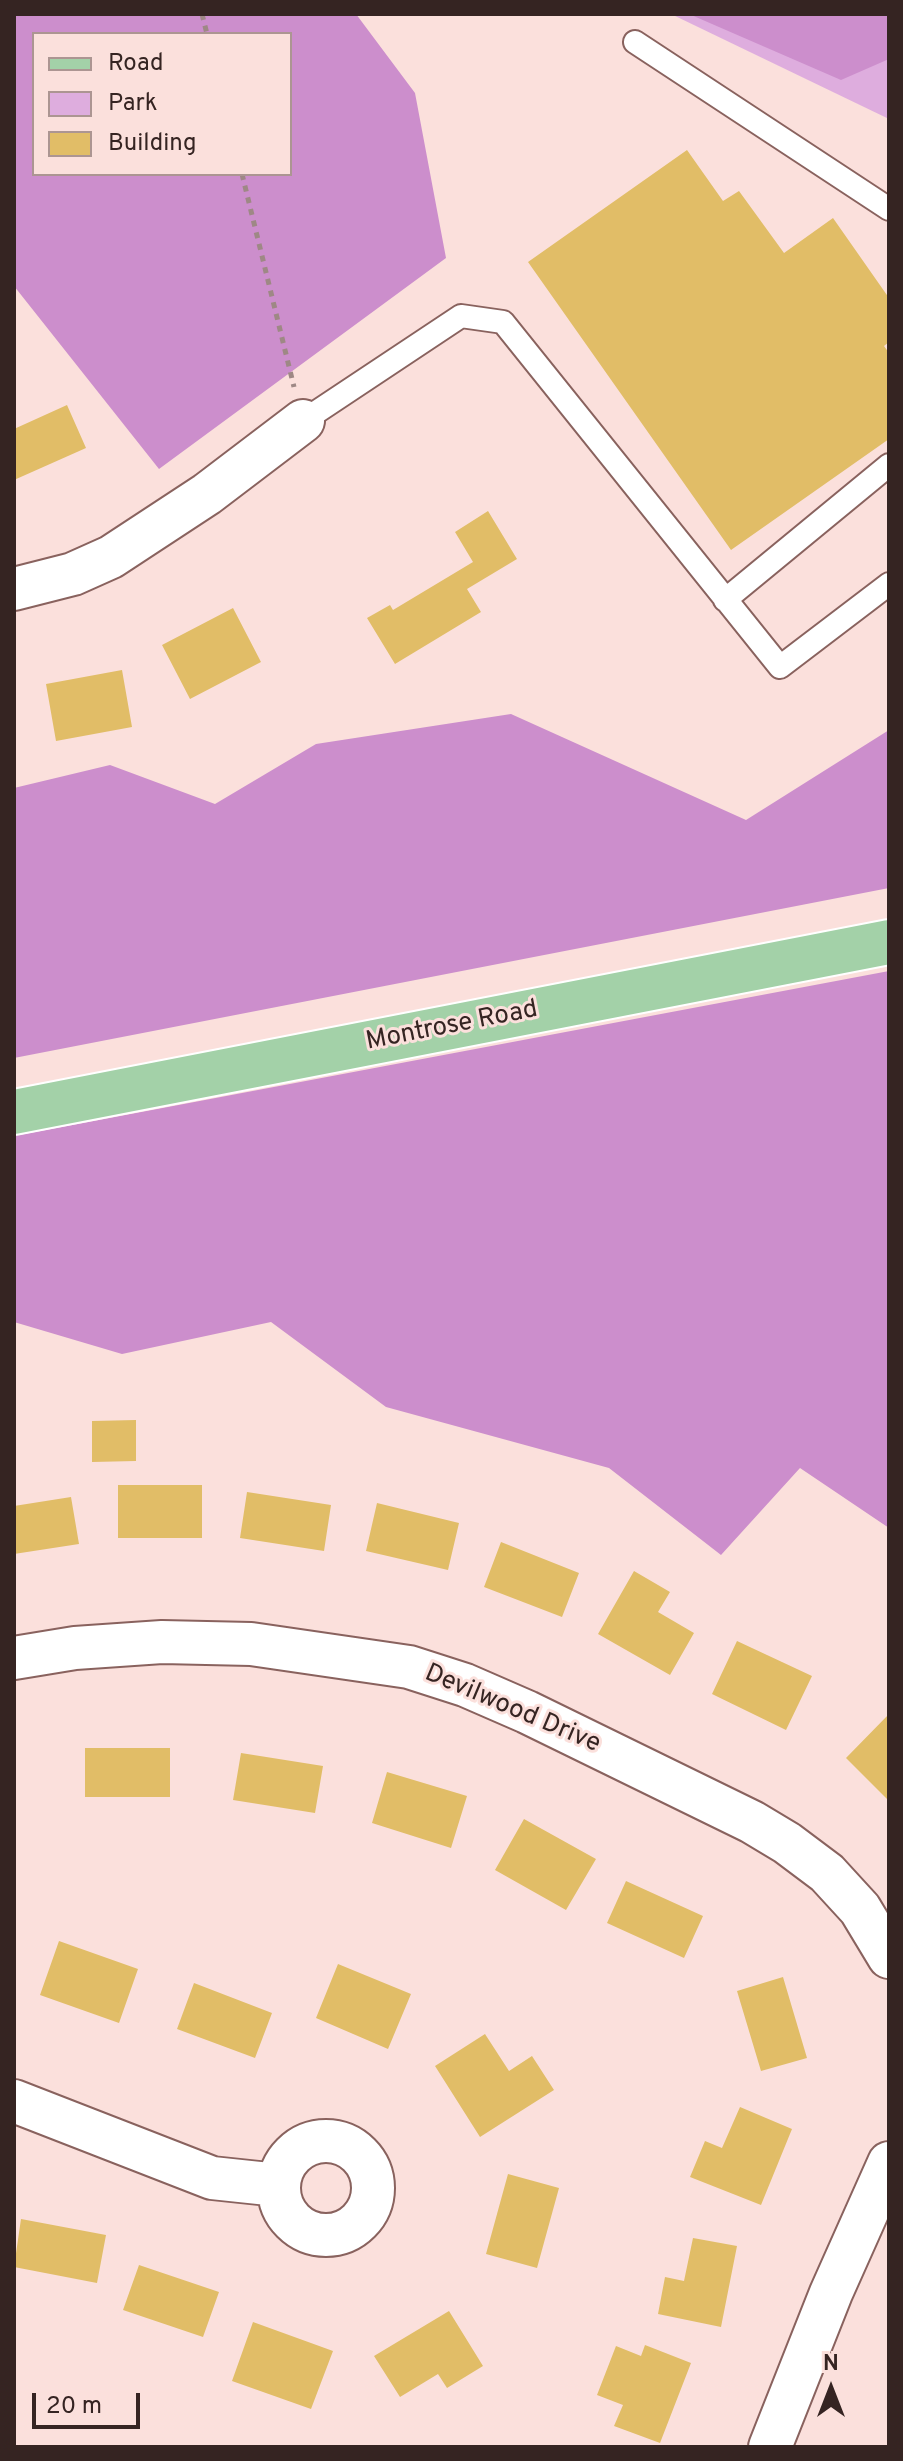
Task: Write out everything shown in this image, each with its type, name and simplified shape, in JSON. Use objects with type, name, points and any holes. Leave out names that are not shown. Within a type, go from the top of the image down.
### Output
[{"type":"main road","name":"Montrose Road","points":[[14,1112],[889,942]]},
{"type":"street","points":[[14,589],[73,574],[111,557],[207,494],[303,421]]},
{"type":"street","name":"Devilwood Drive","points":[[14,1658],[75,1648],[162,1642],[251,1644],[409,1667],[465,1685],[752,1822],[787,1843],[827,1873],[860,1909],[889,1957]]},
{"type":"street","points":[[14,2101],[212,2178],[278,2185]]},
{"type":"street","points":[[770,2447],[831,2293],[889,2164]]},
{"type":"lane","points":[[635,42],[889,209]]},
{"type":"lane","points":[[303,421],[461,316],[503,322],[780,667],[889,584]]},
{"type":"lane","points":[[725,600],[889,465]]},
{"type":"path","points":[[242,176],[303,421]]},
{"type":"green space","points":[[671,14],[889,14],[889,119]]},
{"type":"shaded area","points":[[14,14],[356,14],[415,93],[446,258],[159,469],[14,286]]},
{"type":"shaded area","points":[[689,14],[889,14],[889,59],[841,80]]},
{"type":"shaded area","points":[[511,714],[746,820],[889,730],[889,888],[14,1058],[14,788],[110,765],[215,804],[316,744]]},
{"type":"shaded area","points":[[889,971],[889,1528],[800,1468],[721,1555],[609,1468],[386,1407],[271,1322],[122,1354],[14,1322],[14,1136]]},
{"type":"building","points":[[687,150],[723,201],[739,191],[784,253],[833,218],[889,298],[889,342],[884,346],[889,353],[889,439],[731,550],[528,262]]},
{"type":"building","points":[[67,405],[86,448],[14,480],[14,429]]},
{"type":"building","points":[[488,511],[517,559],[467,589],[481,612],[395,664],[367,618],[390,605],[393,610],[473,562],[455,532]]},
{"type":"building","points":[[233,608],[261,662],[190,699],[162,645]]},
{"type":"building","points":[[122,670],[132,727],[56,741],[46,684]]},
{"type":"building","points":[[136,1420],[136,1461],[92,1462],[92,1421]]},
{"type":"building","points":[[118,1485],[202,1485],[202,1538],[118,1538]]},
{"type":"building","points":[[247,1492],[331,1505],[324,1551],[240,1538]]},
{"type":"building","points":[[71,1497],[79,1544],[14,1554],[14,1506]]},
{"type":"building","points":[[377,1503],[459,1523],[448,1570],[366,1551]]},
{"type":"building","points":[[501,1542],[579,1573],[562,1617],[484,1587]]},
{"type":"building","points":[[634,1571],[670,1592],[658,1612],[694,1633],[670,1675],[598,1634]]},
{"type":"building","points":[[737,1641],[812,1676],[786,1730],[712,1694]]},
{"type":"building","points":[[889,1714],[889,1801],[846,1758]]},
{"type":"building","points":[[85,1748],[170,1748],[170,1797],[85,1797]]},
{"type":"building","points":[[241,1753],[323,1766],[315,1813],[233,1800]]},
{"type":"building","points":[[387,1772],[467,1796],[451,1848],[372,1823]]},
{"type":"building","points":[[524,1819],[596,1859],[566,1910],[495,1870]]},
{"type":"building","points":[[626,1881],[703,1916],[684,1958],[607,1923]]},
{"type":"building","points":[[59,1941],[138,1969],[119,2023],[40,1995]]},
{"type":"building","points":[[338,1964],[411,1994],[388,2049],[316,2018]]},
{"type":"building","points":[[783,1977],[807,2058],[761,2071],[737,1991]]},
{"type":"building","points":[[194,1983],[272,2013],[255,2058],[177,2029]]},
{"type":"building","points":[[485,2034],[509,2071],[532,2056],[554,2090],[480,2137],[435,2066]]},
{"type":"building","points":[[740,2107],[792,2129],[761,2205],[690,2177],[705,2141],[722,2148]]},
{"type":"building","points":[[508,2174],[559,2188],[537,2268],[486,2254]]},
{"type":"building","points":[[21,2219],[106,2235],[97,2283],[14,2267]]},
{"type":"building","points":[[693,2238],[737,2246],[721,2327],[658,2314],[665,2277],[684,2281]]},
{"type":"building","points":[[139,2265],[219,2292],[203,2337],[123,2310]]},
{"type":"building","points":[[449,2311],[483,2366],[447,2388],[438,2374],[400,2397],[374,2356]]},
{"type":"building","points":[[253,2322],[333,2351],[311,2409],[232,2381]]},
{"type":"building","points":[[645,2345],[691,2363],[660,2443],[614,2426],[623,2405],[597,2395],[616,2346],[641,2356]]}]
